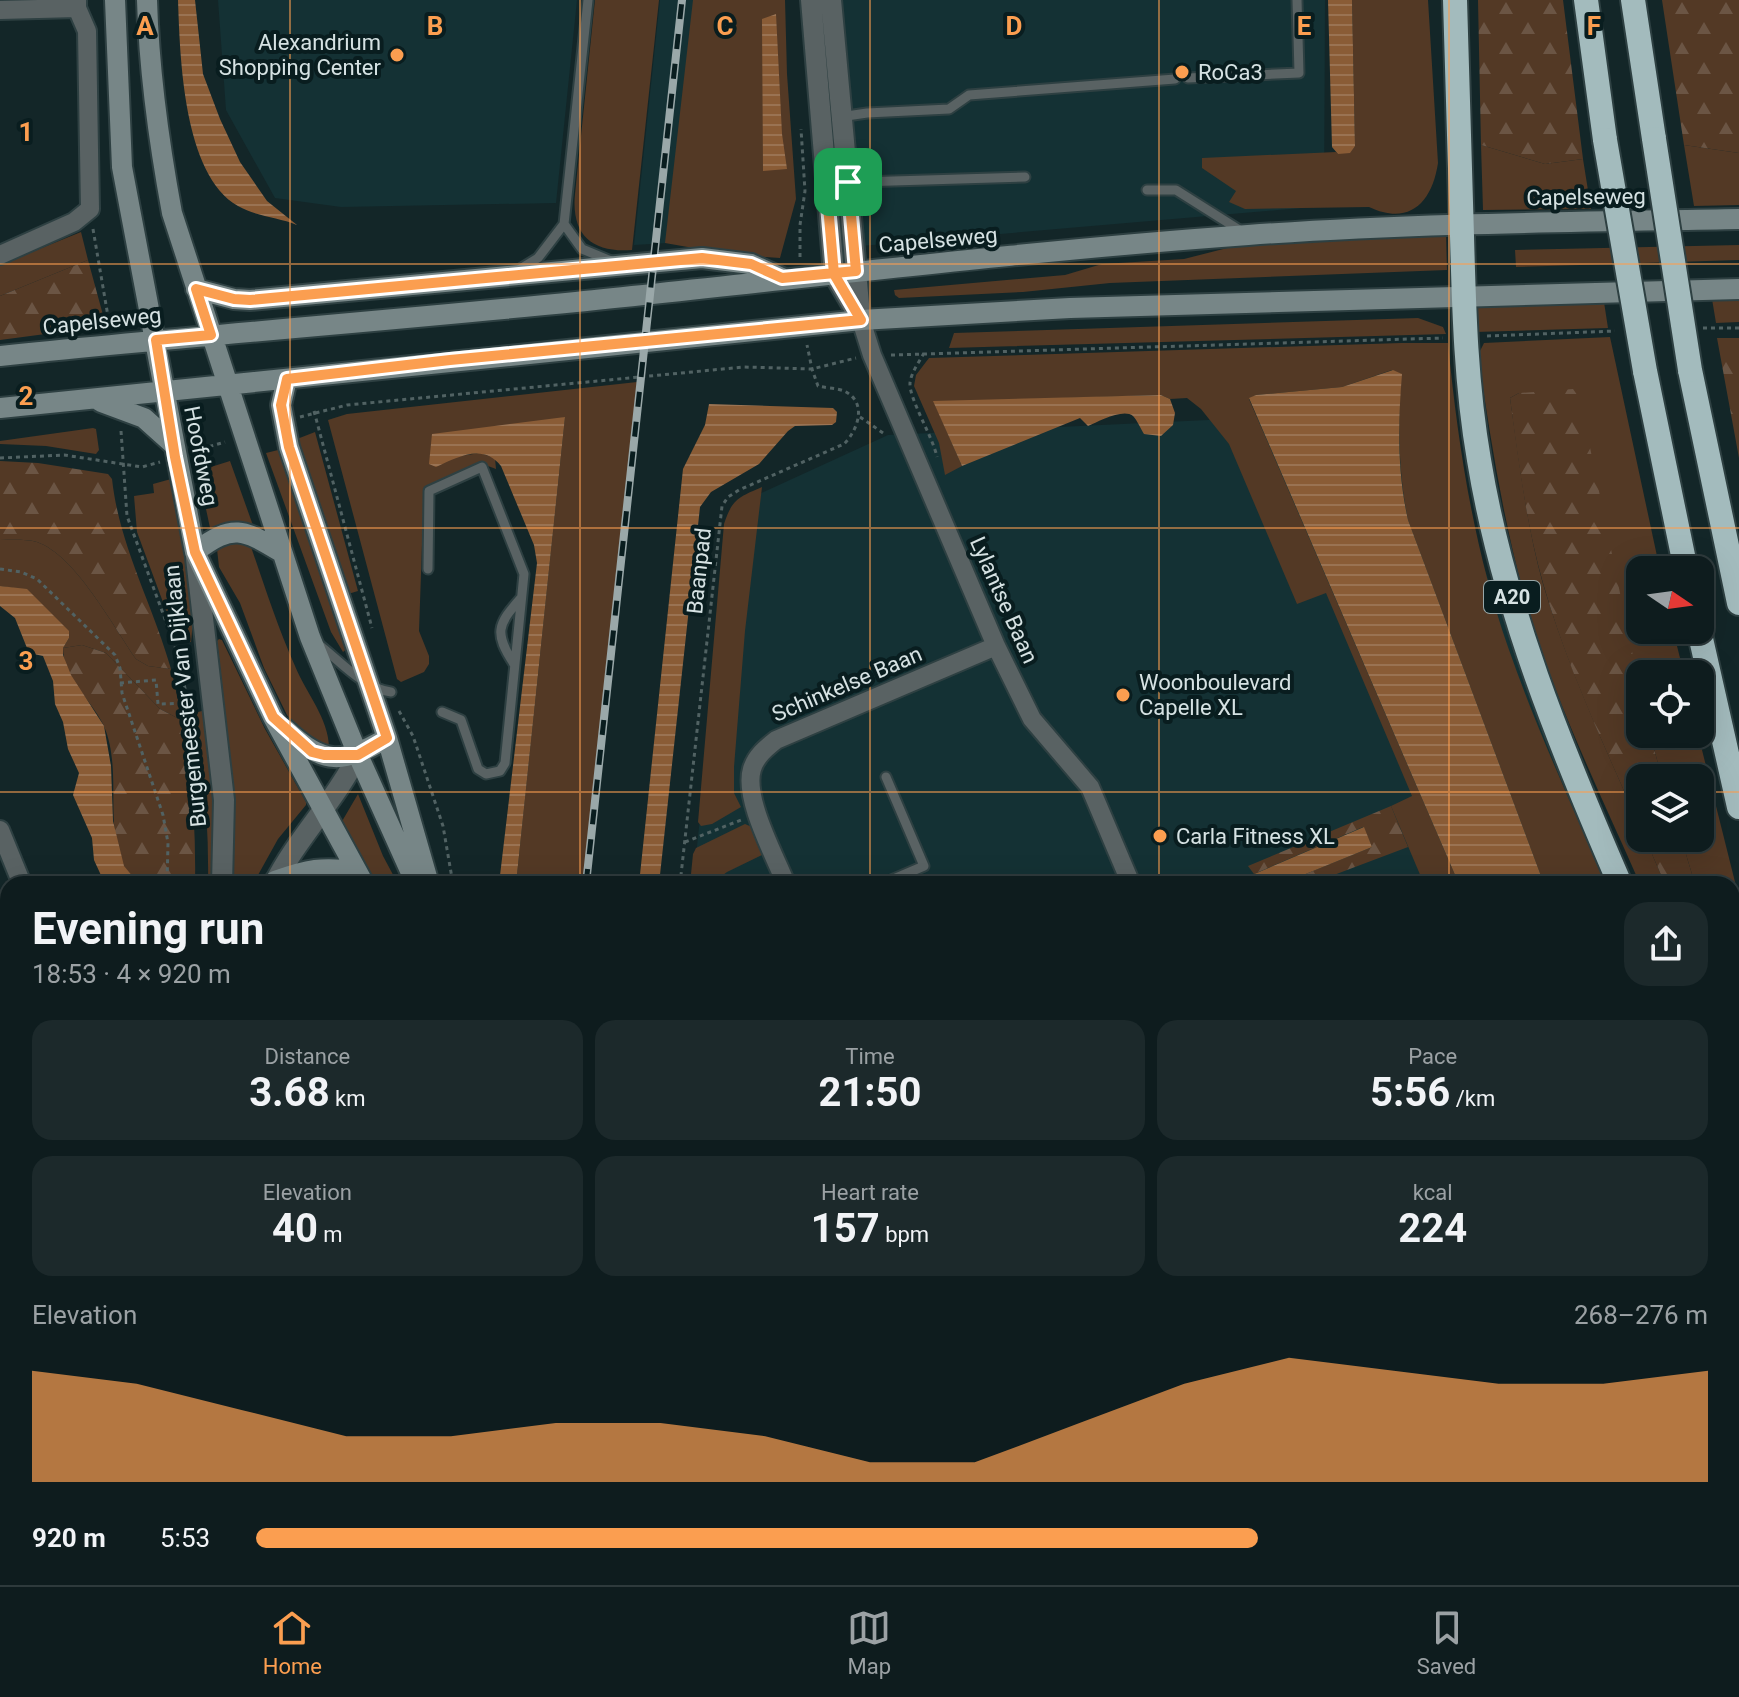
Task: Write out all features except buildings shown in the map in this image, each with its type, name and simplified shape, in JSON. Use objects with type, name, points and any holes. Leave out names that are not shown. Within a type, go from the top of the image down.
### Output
[{"type":"highway","points":[[1455,0],[1462,298]]},
{"type":"highway","points":[[1586,0],[1605,140],[1645,371],[1683,556]]},
{"type":"highway","points":[[1633,0],[1690,370],[1739,603]]},
{"type":"highway","name":"A20","points":[[1462,298],[1479,460],[1515,609],[1567,755],[1617,876]]},
{"type":"highway","points":[[1702,644],[1739,807]]},
{"type":"main road","name":"Hoofdweg","points":[[115,0],[122,167],[195,552],[273,717],[359,876]]},
{"type":"main road","name":"Hoofdweg","points":[[147,0],[148,47],[161,155],[172,213],[310,637],[412,876]]},
{"type":"main road","name":"Capelseweg","points":[[0,356],[1247,235],[1461,224],[1739,219]]},
{"type":"main road","points":[[196,289],[250,300],[702,258],[751,264],[792,277]]},
{"type":"main road","points":[[0,408],[861,320],[1070,308],[1739,289]]},
{"type":"main road","points":[[287,379],[281,405],[283,423],[387,738],[427,876]]},
{"type":"main road","points":[[93,399],[144,418],[174,451]]},
{"type":"main road","points":[[195,552],[214,537],[237,531],[250,533],[281,552]]},
{"type":"main road","points":[[273,717],[312,752],[343,757],[358,755],[387,738]]},
{"type":"main road","points":[[290,876],[323,867],[353,876]]},
{"type":"street","points":[[811,0],[811,122],[826,183],[834,274],[861,320]]},
{"type":"street","points":[[831,0],[861,320]]},
{"type":"street","points":[[0,10],[77,4],[87,31],[90,209],[74,222],[0,255]]},
{"type":"street","name":"Lylantse Baan","points":[[861,320],[872,355],[996,646],[1032,719],[1090,787],[1128,876]]},
{"type":"street","name":"Burgemeester Van Dijklaan","points":[[195,552],[224,800],[222,876]]},
{"type":"street","name":"Schinkelse Baan","points":[[783,876],[751,790],[751,771],[759,754],[776,740],[996,646]]},
{"type":"street","points":[[277,876],[291,852],[346,778],[358,755]]},
{"type":"street","points":[[0,830],[4,852],[18,876]]},
{"type":"lane","points":[[507,277],[538,258],[564,224],[588,0]]},
{"type":"lane","points":[[1188,78],[1299,73],[1297,0]]},
{"type":"lane","points":[[811,122],[867,113],[949,109],[969,95],[1175,79]]},
{"type":"lane","points":[[826,183],[1025,177]]},
{"type":"lane","points":[[1147,190],[1176,190],[1247,235]]},
{"type":"lane","points":[[564,224],[582,249],[618,264]]},
{"type":"lane","points":[[428,569],[429,491],[482,467],[524,574],[505,763],[500,771],[486,774],[478,769],[461,720],[442,712]]},
{"type":"lane","points":[[514,664],[500,641],[501,626],[503,618],[521,598]]},
{"type":"lane","points":[[310,637],[370,686],[391,692]]},
{"type":"lane","points":[[886,777],[924,866],[901,876]]},
{"type":"path","points":[[792,277],[805,191],[811,122]]},
{"type":"path","points":[[1693,329],[1739,328]]},
{"type":"path","points":[[283,423],[314,411],[347,405],[729,368],[812,369],[872,355],[1617,330]]},
{"type":"path","points":[[924,353],[909,386],[934,444],[939,470]]},
{"type":"path","name":"Baanpad","points":[[681,876],[722,506],[728,497],[739,490],[844,444],[855,434],[860,417],[845,391],[818,386],[812,369]]},
{"type":"path","points":[[314,411],[373,632]]},
{"type":"path","points":[[0,458],[64,455],[142,467],[174,451],[244,436]]},
{"type":"path","name":"Burgemeester Van Dijklaan","points":[[124,464],[127,516],[175,646],[192,718],[203,813]]},
{"type":"path","points":[[0,569],[21,572],[37,579],[115,655],[120,668],[120,683],[163,815],[168,843],[167,876]]},
{"type":"path","points":[[120,683],[156,680],[158,704],[197,703]]},
{"type":"path","points":[[391,692],[413,736],[443,826],[452,876]]},
{"type":"path","points":[[685,842],[758,813]]},
{"type":"shaded area","points":[[178,0],[195,0],[203,74],[240,162],[267,201],[297,225],[238,206],[220,191],[206,169],[195,142],[183,82]]},
{"type":"shaded area","name":"Alexandrium Shopping Center","points":[[218,0],[577,0],[556,203],[341,207],[275,198],[226,110]]},
{"type":"shaded area","points":[[660,0],[694,0],[667,243],[634,245]]},
{"type":"shaded area","points":[[840,0],[1325,0],[1324,206],[861,246]]},
{"type":"shaded area","points":[[1328,0],[1352,0],[1355,146],[1350,153],[1338,154],[1332,147]]},
{"type":"shaded area","points":[[776,14],[782,134],[787,169],[763,171],[762,19]]},
{"type":"shaded area","points":[[1393,370],[1402,374],[1399,447],[1408,520],[1541,876],[1456,876],[1249,398],[1342,387]]},
{"type":"shaded area","points":[[1161,395],[1170,399],[1175,413],[1173,425],[1161,436],[1144,434],[1129,414],[1110,416],[1088,426],[1080,418],[962,466],[933,401]]},
{"type":"shaded area","points":[[709,404],[833,408],[837,412],[836,422],[832,425],[795,426],[759,464],[711,492],[700,507],[660,876],[640,876],[683,469],[705,425]]},
{"type":"shaded area","name":"Woonboulevard Capelle XL","points":[[1423,410],[1603,876],[694,876],[733,506],[888,435]]},
{"type":"shaded area","points":[[565,417],[517,876],[500,876],[537,563],[534,545],[501,466],[494,459],[478,454],[461,456],[436,467],[429,464],[432,434]]},
{"type":"shaded area","points":[[0,586],[27,589],[69,631],[63,655],[71,675],[104,726],[111,766],[113,821],[124,866],[132,876],[101,876],[94,860],[92,838],[73,795],[79,773],[68,749],[63,722],[55,704],[53,681],[43,656],[29,653],[15,618],[0,606]]},
{"type":"shaded area","points":[[1364,827],[1372,847],[1301,876],[1250,876]]},
{"type":"green space","points":[[595,0],[659,0],[632,250],[595,244],[581,231],[575,208]]},
{"type":"green space","points":[[693,0],[785,0],[796,199],[780,258],[733,255],[665,243]]},
{"type":"green space","points":[[1352,0],[1428,0],[1438,163],[1424,200],[1407,212],[1396,214],[1369,207],[1245,209],[1229,202],[1236,191],[1202,168],[1202,158],[1338,154],[1355,146]]},
{"type":"green space","points":[[1478,0],[1563,0],[1583,159],[1545,164],[1481,145]]},
{"type":"green space","points":[[1662,0],[1739,0],[1739,153],[1684,145]]},
{"type":"green space","points":[[1481,145],[1545,164],[1583,159],[1591,209],[1483,210]]},
{"type":"green space","points":[[1684,145],[1739,153],[1739,205],[1694,206]]},
{"type":"green space","points":[[81,232],[88,260],[0,296],[0,265]]},
{"type":"green space","points":[[1446,233],[1447,270],[1110,283],[1023,292],[899,298],[894,290],[1065,275],[1102,264],[1184,259],[1239,245]]},
{"type":"green space","points":[[1739,245],[1739,260],[1516,267],[1515,250]]},
{"type":"green space","points":[[88,260],[106,326],[0,340],[0,296]]},
{"type":"green space","points":[[1739,298],[1739,322],[1716,323],[1712,299]]},
{"type":"green space","points":[[1604,302],[1608,328],[1475,332],[1475,306]]},
{"type":"green space","points":[[1418,318],[1443,327],[1446,334],[949,348],[954,333]]},
{"type":"green space","points":[[1610,337],[1657,556],[1626,556],[1626,641],[1519,393],[1510,398],[1532,538],[1543,584],[1588,707],[1626,795],[1626,852],[1651,852],[1662,876],[1636,876],[1580,750],[1540,647],[1505,517],[1478,355],[1484,343]]},
{"type":"green space","points":[[1717,338],[1739,338],[1739,458]]},
{"type":"green space","points":[[1448,343],[1469,497],[1496,610],[1530,707],[1603,876],[1541,876],[1408,520],[1400,447],[1401,374],[1392,370],[1342,387],[1256,395],[1249,399],[1456,876],[1421,876],[1391,806],[1412,796],[1326,593],[1297,604],[1229,444],[1201,409],[1187,398],[1170,399],[1161,395],[934,402],[962,466],[945,475],[939,443],[914,386],[916,375],[929,358]]},
{"type":"green space","points":[[637,382],[586,876],[517,876],[565,417],[460,456],[480,453],[495,458],[496,469],[480,463],[424,488],[419,631],[429,664],[424,672],[401,682],[397,679],[328,420],[347,414]]},
{"type":"green space","points":[[1573,389],[1580,399],[1626,622],[1626,644],[1631,644],[1634,660],[1626,660],[1626,748],[1654,748],[1658,764],[1626,764],[1626,795],[1563,646],[1543,583],[1519,468],[1510,398],[1519,393]]},
{"type":"green space","points":[[96,429],[99,450],[96,454],[46,446],[0,444],[0,441]]},
{"type":"green space","points":[[315,432],[358,591],[348,594],[297,439]]},
{"type":"green space","points":[[282,449],[348,648],[343,652],[331,632],[266,453]]},
{"type":"green space","points":[[0,461],[38,463],[108,474],[112,479],[129,551],[171,669],[148,666],[136,659],[79,576],[51,549],[33,541],[0,540]]},
{"type":"green space","points":[[230,461],[255,531],[232,523],[210,528],[198,471]]},
{"type":"green space","points":[[171,479],[191,581],[191,642],[177,640],[137,532],[134,496],[154,493],[153,484]]},
{"type":"green space","points":[[762,487],[745,631],[734,767],[734,793],[741,807],[712,824],[701,826],[698,822],[724,524],[737,500]]},
{"type":"green space","points":[[230,538],[250,544],[288,651],[322,717],[329,750],[305,741],[287,715],[264,668],[240,603],[219,567],[217,549]]},
{"type":"green space","points":[[0,540],[37,542],[65,561],[92,593],[136,659],[148,666],[171,669],[183,721],[160,709],[106,653],[82,645],[63,648],[69,638],[27,590],[0,586]]},
{"type":"green space","points":[[222,640],[265,729],[306,802],[278,839],[257,876],[233,876],[227,732],[217,641]]},
{"type":"green space","points":[[1627,644],[1676,644],[1680,660],[1633,660]]},
{"type":"green space","points":[[82,645],[106,653],[160,709],[183,721],[193,802],[195,876],[132,876],[123,865],[115,830],[109,741],[98,715],[72,678],[63,648]]},
{"type":"green space","points":[[202,711],[212,753],[216,819],[214,876],[208,876],[205,798],[194,713]]},
{"type":"green space","points":[[1654,748],[1702,748],[1706,764],[1658,764]]},
{"type":"green space","points":[[358,794],[394,876],[371,876],[341,823]]},
{"type":"green space","points":[[1714,798],[1734,876],[1693,876],[1685,852],[1714,852]]},
{"type":"green space","points":[[1391,806],[1408,847],[1331,876],[1301,876],[1372,847],[1363,827],[1254,874],[1248,866]]},
{"type":"green space","points":[[745,824],[752,827],[764,854],[723,876],[691,876],[696,848]]},
{"type":"green space","points":[[1651,852],[1685,852],[1693,876],[1662,876]]},
{"type":"railway","points":[[587,876],[682,0]]},
{"type":"place","name":"Alexandrium Shopping Center","points":[[397,55]]},
{"type":"place","name":"RoCa3","points":[[1182,72]]},
{"type":"place","name":"Woonboulevard Capelle XL","points":[[1123,695]]},
{"type":"place","name":"Carla Fitness XL","points":[[1160,836]]},
{"type":"route","points":[[848,182],[826,183],[834,274],[861,320],[719,332],[287,379],[281,405],[289,447],[387,738],[358,755],[324,755],[312,752],[301,744],[273,717],[195,552],[175,457],[156,340],[211,335],[196,289],[250,300],[702,258],[751,264],[782,278],[834,274],[856,271],[848,182]]}]
